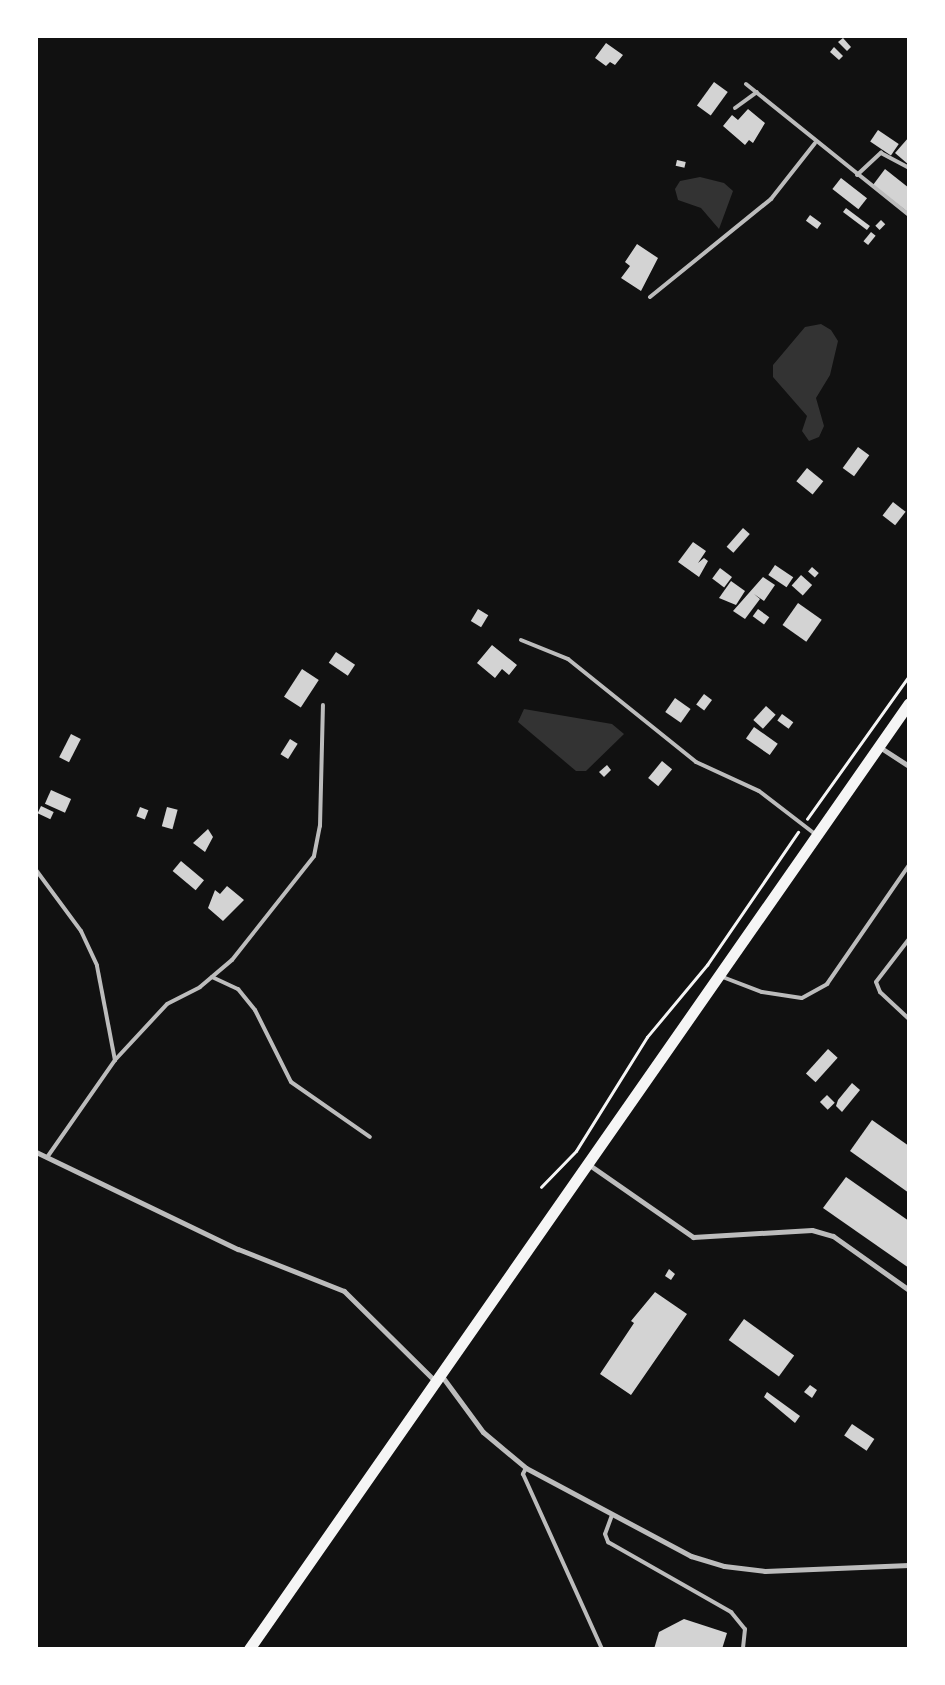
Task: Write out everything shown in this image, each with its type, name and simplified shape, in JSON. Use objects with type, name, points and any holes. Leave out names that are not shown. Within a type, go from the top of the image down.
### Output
[{"type":"main road","points":[[249,1649],[588,1164],[815,834],[909,703]]},
{"type":"street","points":[[878,746],[909,766]]},
{"type":"street","points":[[36,1152],[48,1156],[238,1249],[344,1291],[438,1378],[483,1432],[526,1468],[691,1556],[724,1566],[765,1571],[909,1565]]},
{"type":"street","points":[[588,1164],[693,1237],[812,1230],[833,1236],[909,1290]]},
{"type":"lane","points":[[746,84],[815,143],[909,216]]},
{"type":"lane","points":[[735,108],[757,92]]},
{"type":"lane","points":[[650,297],[771,199],[815,143]]},
{"type":"lane","points":[[856,175],[881,153],[909,168]]},
{"type":"lane","points":[[521,640],[568,659],[696,762],[759,791],[815,834]]},
{"type":"lane","points":[[48,1156],[115,1060],[167,1004],[212,977],[272,914],[314,856],[320,826],[323,705]]},
{"type":"lane","points":[[718,975],[762,992],[802,998],[827,984],[909,865]]},
{"type":"lane","points":[[36,870],[81,931],[97,966],[115,1060]]},
{"type":"lane","points":[[909,939],[876,982],[880,992],[909,1019]]},
{"type":"lane","points":[[212,977],[238,989],[255,1010],[291,1082],[370,1137]]},
{"type":"lane","points":[[526,1468],[523,1474],[602,1649]]},
{"type":"lane","points":[[612,1515],[605,1534],[608,1542],[732,1612],[746,1629],[743,1649]]},
{"type":"path","points":[[541,1187],[576,1151],[647,1037],[707,965],[803,825],[909,676]]},
{"type":"shaded area","points":[[700,177],[724,183],[733,191],[719,229],[701,208],[678,200],[675,189],[680,181]]},
{"type":"shaded area","points":[[821,324],[831,330],[838,341],[830,375],[816,398],[824,426],[819,437],[809,441],[802,431],[807,416],[773,377],[773,365],[805,327]]},
{"type":"shaded area","points":[[524,709],[612,724],[624,734],[586,771],[576,771],[518,722]]},
{"type":"building","points":[[843,38],[851,47],[847,51],[838,42]]},
{"type":"building","points":[[606,43],[623,55],[615,65],[610,62],[606,66],[595,58]]},
{"type":"building","points":[[834,47],[843,56],[839,60],[830,52]]},
{"type":"building","points":[[714,82],[728,92],[711,115],[697,105]]},
{"type":"building","points":[[748,109],[765,123],[753,143],[749,140],[745,145],[723,126],[732,115],[738,120]]},
{"type":"building","points":[[878,130],[899,144],[891,156],[870,142]]},
{"type":"building","points":[[909,137],[909,165],[895,153]]},
{"type":"building","points":[[677,160],[686,162],[684,168],[676,166]]},
{"type":"building","points":[[885,169],[909,188],[909,213],[873,185]]},
{"type":"building","points":[[841,178],[867,198],[858,209],[832,189]]},
{"type":"building","points":[[846,208],[870,226],[867,230],[843,212]]},
{"type":"building","points":[[810,215],[821,223],[817,229],[806,221]]},
{"type":"building","points":[[881,220],[885,224],[880,230],[875,226]]},
{"type":"building","points":[[871,232],[876,236],[868,245],[863,241]]},
{"type":"building","points":[[637,244],[658,258],[641,291],[621,278],[630,266],[625,262]]},
{"type":"building","points":[[858,447],[869,455],[854,476],[843,468]]},
{"type":"building","points":[[807,468],[823,481],[813,494],[796,481]]},
{"type":"building","points":[[893,502],[906,512],[895,525],[883,515]]},
{"type":"building","points":[[743,528],[750,534],[733,553],[727,547]]},
{"type":"building","points":[[693,542],[706,551],[698,563],[704,558],[708,561],[699,577],[678,562]]},
{"type":"building","points":[[775,565],[793,577],[787,587],[768,575]]},
{"type":"building","points":[[812,567],[819,573],[815,577],[808,572]]},
{"type":"building","points":[[720,568],[732,577],[724,587],[712,578]]},
{"type":"building","points":[[801,575],[812,585],[803,595],[792,585]]},
{"type":"building","points":[[763,577],[775,585],[764,601],[754,594],[760,599],[745,619],[733,611]]},
{"type":"building","points":[[731,581],[745,591],[736,605],[719,598]]},
{"type":"building","points":[[798,603],[822,620],[806,642],[783,625]]},
{"type":"building","points":[[478,609],[488,615],[481,627],[471,621]]},
{"type":"building","points":[[758,609],[769,617],[764,625],[753,616]]},
{"type":"building","points":[[492,645],[517,665],[509,675],[502,669],[495,678],[477,663]]},
{"type":"building","points":[[336,652],[355,665],[348,676],[329,663]]},
{"type":"building","points":[[302,669],[319,680],[301,708],[284,697]]},
{"type":"building","points":[[704,694],[712,700],[704,710],[696,704]]},
{"type":"building","points":[[675,698],[691,709],[681,723],[665,712]]},
{"type":"building","points":[[766,706],[776,715],[763,729],[753,720]]},
{"type":"building","points":[[782,714],[793,722],[789,729],[777,720]]},
{"type":"building","points":[[754,727],[778,744],[770,755],[746,738]]},
{"type":"building","points":[[71,734],[81,739],[69,762],[59,757]]},
{"type":"building","points":[[290,739],[298,744],[288,759],[280,754]]},
{"type":"building","points":[[662,761],[672,769],[658,786],[648,778]]},
{"type":"building","points":[[607,765],[611,770],[604,777],[599,772]]},
{"type":"building","points":[[51,790],[71,799],[65,813],[45,804]]},
{"type":"building","points":[[41,806],[54,812],[50,819],[38,813]]},
{"type":"building","points":[[140,807],[148,810],[145,820],[136,816]]},
{"type":"building","points":[[167,807],[178,810],[172,829],[162,826]]},
{"type":"building","points":[[208,829],[213,837],[205,852],[193,843]]},
{"type":"building","points":[[181,861],[204,880],[196,890],[173,871]]},
{"type":"building","points":[[227,886],[244,900],[223,921],[208,908],[215,890],[220,894]]},
{"type":"building","points":[[828,1049],[838,1058],[816,1082],[806,1074]]},
{"type":"building","points":[[852,1083],[860,1090],[842,1112],[836,1106],[838,1100]]},
{"type":"building","points":[[827,1095],[835,1103],[828,1110],[820,1102]]},
{"type":"building","points":[[872,1120],[909,1146],[909,1193],[850,1151]]},
{"type":"building","points":[[846,1177],[909,1221],[909,1268],[823,1208]]},
{"type":"building","points":[[669,1269],[675,1274],[671,1280],[665,1276]]},
{"type":"building","points":[[655,1292],[687,1314],[631,1395],[600,1374],[634,1323],[631,1321]]},
{"type":"building","points":[[744,1319],[794,1355],[779,1376],[729,1340]]},
{"type":"building","points":[[810,1385],[817,1390],[812,1398],[804,1392]]},
{"type":"building","points":[[767,1392],[800,1416],[795,1423],[764,1397]]},
{"type":"building","points":[[852,1424],[874,1439],[867,1451],[844,1436]]},
{"type":"building","points":[[684,1619],[727,1633],[722,1649],[654,1649],[659,1632]]}]
